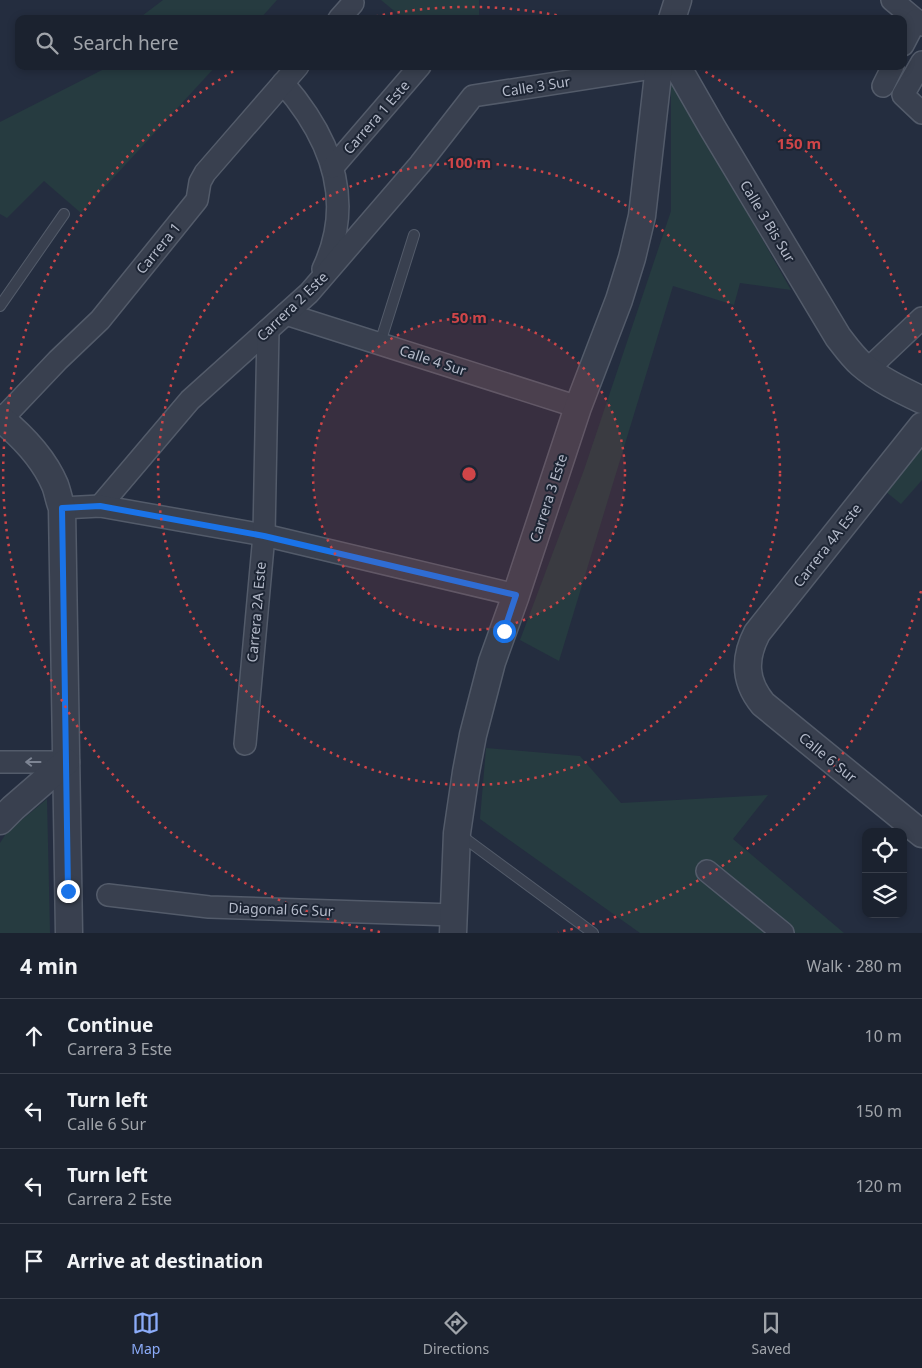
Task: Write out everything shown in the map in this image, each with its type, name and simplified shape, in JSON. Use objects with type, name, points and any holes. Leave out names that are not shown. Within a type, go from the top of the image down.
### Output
[{"type":"street","points":[[673,15],[678,0]]},
{"type":"street","points":[[892,0],[919,23],[907,40]]},
{"type":"street","points":[[922,62],[903,95],[922,113]]},
{"type":"street","name":"Carrera 1","points":[[1,418],[100,320],[197,200],[200,182],[206,173],[294,70]]},
{"type":"street","name":"Carrera 1 Este","points":[[333,167],[417,70]]},
{"type":"street","name":"Calle 3 Sur","points":[[473,96],[645,70]]},
{"type":"street","name":"Carrera 3 Este","points":[[454,924],[457,833],[466,772],[482,698],[492,662],[578,407],[620,300],[642,216],[665,70]]},
{"type":"street","name":"Calle 3 Bis Sur","points":[[667,70],[717,136],[838,337],[851,354],[868,370]]},
{"type":"street","points":[[883,86],[891,70]]},
{"type":"street","points":[[283,83],[299,101],[320,135],[333,167],[337,190],[338,208],[333,244],[319,278],[309,293]]},
{"type":"street","name":"Carrera 2 Este","points":[[100,506],[190,400],[309,293],[420,164],[473,96]]},
{"type":"street","name":"Calle 4 Sur","points":[[286,314],[578,407]]},
{"type":"street","points":[[922,318],[868,370],[922,400]]},
{"type":"street","name":"Carrera 2A Este","points":[[245,744],[264,536],[268,330]]},
{"type":"street","points":[[1,418],[21,436],[42,464],[54,484],[62,508],[69,933]]},
{"type":"street","name":"Carrera 4A Este","points":[[748,671],[749,651],[757,632],[922,426]]},
{"type":"street","points":[[62,508],[100,506],[264,536],[516,595]]},
{"type":"street","name":"Calle 6 Sur","points":[[748,671],[756,696],[763,704],[922,834]]},
{"type":"street","points":[[0,762],[66,762]]},
{"type":"street","points":[[0,821],[66,762]]},
{"type":"street","points":[[707,870],[783,933]]},
{"type":"street","name":"Diagonal 6C Sur","points":[[108,895],[209,907],[454,924]]},
{"type":"lane","points":[[0,306],[64,214]]},
{"type":"lane","points":[[380,343],[414,235]]},
{"type":"lane","points":[[457,833],[593,933]]},
{"type":"green space","points":[[163,0],[277,0],[264,15],[143,15]]},
{"type":"green space","points":[[381,0],[479,0],[479,15],[399,15]]},
{"type":"green space","points":[[102,70],[212,70],[81,213],[44,181],[7,218],[0,214],[0,122]]},
{"type":"green space","points":[[671,78],[791,290],[740,283],[734,305],[673,286],[559,661],[520,640],[584,470],[671,211]]},
{"type":"green space","points":[[922,448],[922,480],[901,504],[885,491]]},
{"type":"green space","points":[[486,748],[580,756],[621,803],[768,795],[733,839],[844,933],[640,933],[480,819]]},
{"type":"green space","points":[[47,799],[50,933],[0,933],[0,843],[7,832]]},
{"type":"route","points":[[68,891],[62,508],[100,506],[264,536],[516,595],[504,631]]}]
